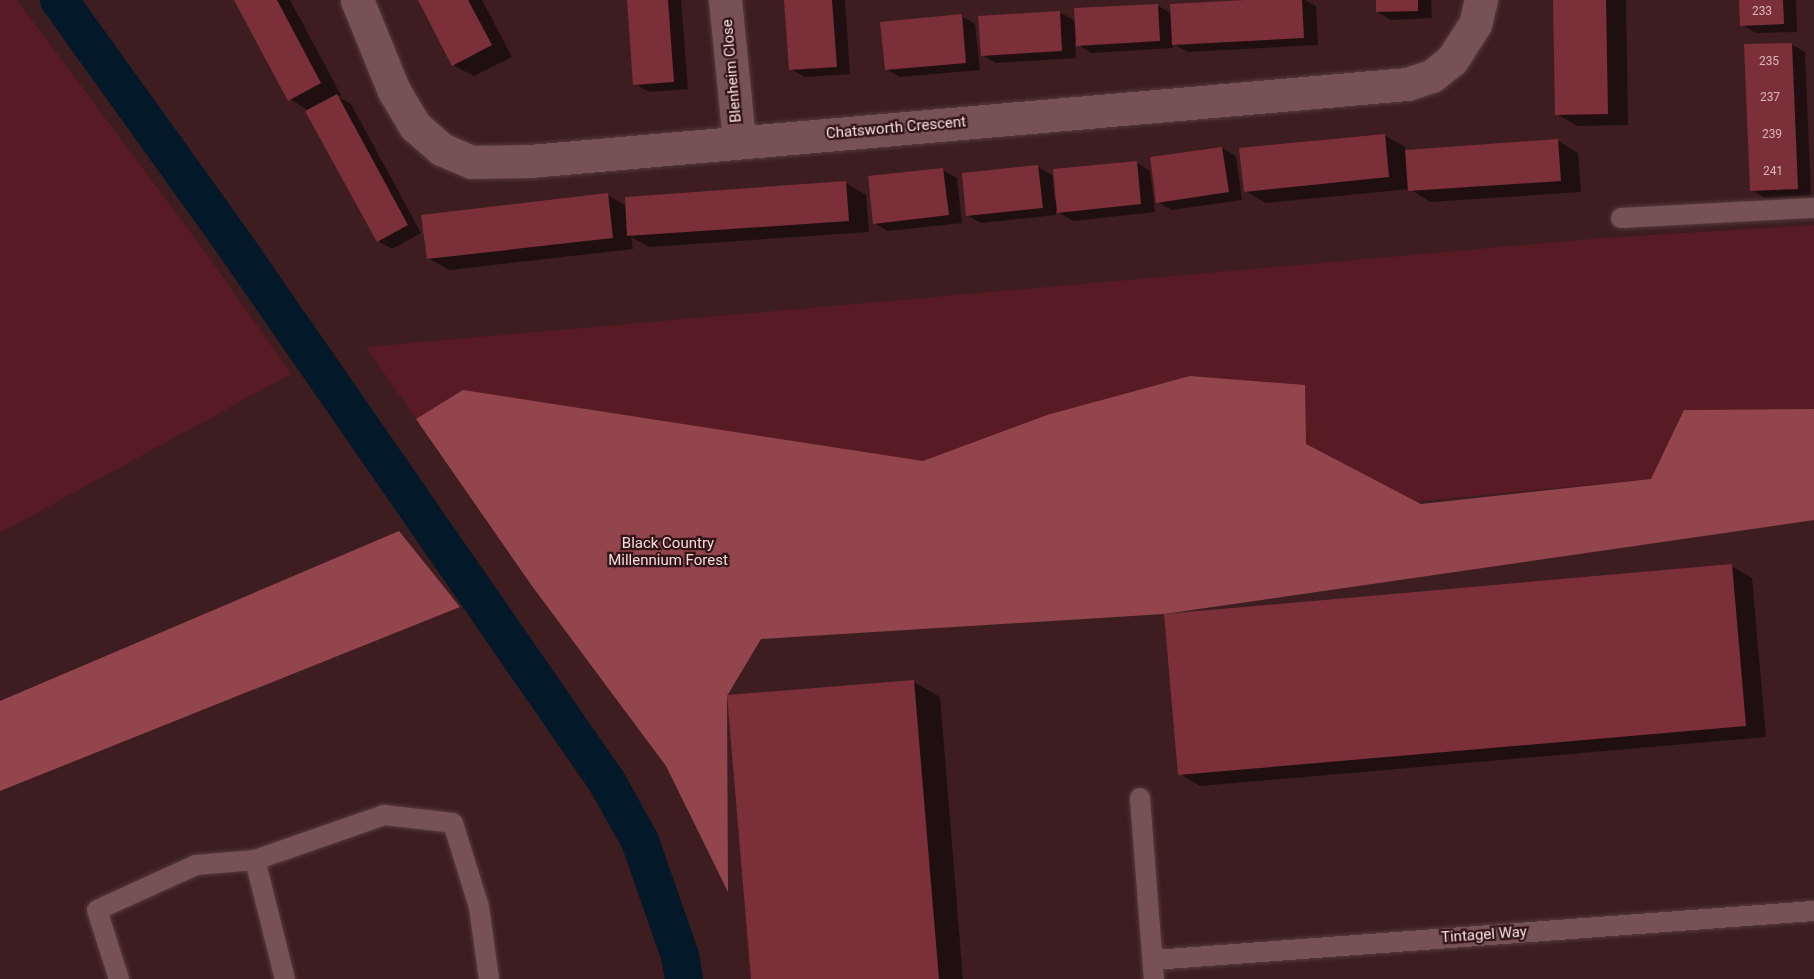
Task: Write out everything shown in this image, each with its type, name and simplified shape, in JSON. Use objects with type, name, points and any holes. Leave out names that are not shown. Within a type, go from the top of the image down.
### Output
[{"type":"street","name":"Chatsworth Crescent","points":[[357,0],[394,91],[415,126],[441,149],[471,162],[530,161],[1407,84],[1432,76],[1452,60],[1475,24],[1481,0]]},
{"type":"street","name":"Blenheim Close","points":[[725,0],[739,141]]},
{"type":"lane","points":[[1621,218],[1814,208]]},
{"type":"lane","name":"Tintagel Way","points":[[1140,798],[1154,969],[1814,911]]},
{"type":"lane","points":[[119,979],[97,910],[196,866],[255,860],[384,815],[453,822],[480,907],[489,979]]},
{"type":"lane","points":[[255,860],[285,979]]},
{"type":"green space","points":[[0,0],[17,0],[206,253],[291,374],[0,533]]},
{"type":"green space","points":[[1814,225],[1814,409],[1684,410],[1651,479],[532,586],[366,347],[1604,238]]},
{"type":"green space","name":"Black Country Millennium Forest","points":[[1190,376],[1305,385],[1306,444],[1421,504],[1651,479],[1684,410],[1814,409],[1814,520],[1164,614],[761,639],[727,696],[728,892],[666,766],[532,586],[416,419],[463,390],[923,461],[1047,415]]},
{"type":"green space","points":[[399,531],[460,607],[0,791],[0,701]]},
{"type":"building","points":[[234,0],[277,0],[321,83],[288,101]]},
{"type":"building","points":[[418,0],[468,0],[492,45],[452,66]]},
{"type":"building","points":[[627,0],[668,0],[674,82],[633,85]]},
{"type":"building","points":[[784,0],[832,0],[837,67],[789,70]]},
{"type":"building","points":[[1302,0],[1304,38],[1172,45],[1170,4]]},
{"type":"building","points":[[1376,0],[1418,0],[1418,11],[1376,12]]},
{"type":"building","points":[[1553,0],[1606,0],[1608,114],[1555,115]]},
{"type":"building","points":[[1739,0],[1783,0],[1784,24],[1740,26]]},
{"type":"building","points":[[1158,4],[1160,41],[1076,46],[1074,8]]},
{"type":"building","points":[[1060,11],[1062,51],[981,56],[978,16]]},
{"type":"building","points":[[962,14],[966,63],[885,70],[880,22]]},
{"type":"building","points":[[1792,43],[1798,189],[1750,191],[1744,44]]},
{"type":"building","points":[[337,94],[408,225],[377,242],[305,111]]},
{"type":"building","points":[[1385,134],[1389,177],[1244,192],[1239,148]]},
{"type":"building","points":[[1558,139],[1561,181],[1408,191],[1405,150]]},
{"type":"building","points":[[1222,147],[1229,192],[1156,203],[1150,157]]},
{"type":"building","points":[[1137,161],[1141,204],[1057,213],[1053,169]]},
{"type":"building","points":[[1038,165],[1043,208],[966,216],[962,173]]},
{"type":"building","points":[[943,168],[949,215],[873,224],[868,176]]},
{"type":"building","points":[[846,181],[849,221],[627,236],[625,197]]},
{"type":"building","points":[[608,193],[613,238],[427,259],[421,215]]},
{"type":"building","points":[[1732,564],[1746,726],[1178,775],[1164,614]]},
{"type":"building","points":[[914,680],[939,979],[751,979],[727,695]]},
{"type":"waterway","points":[[59,0],[228,235],[607,782],[640,841],[680,956],[684,979]]}]
